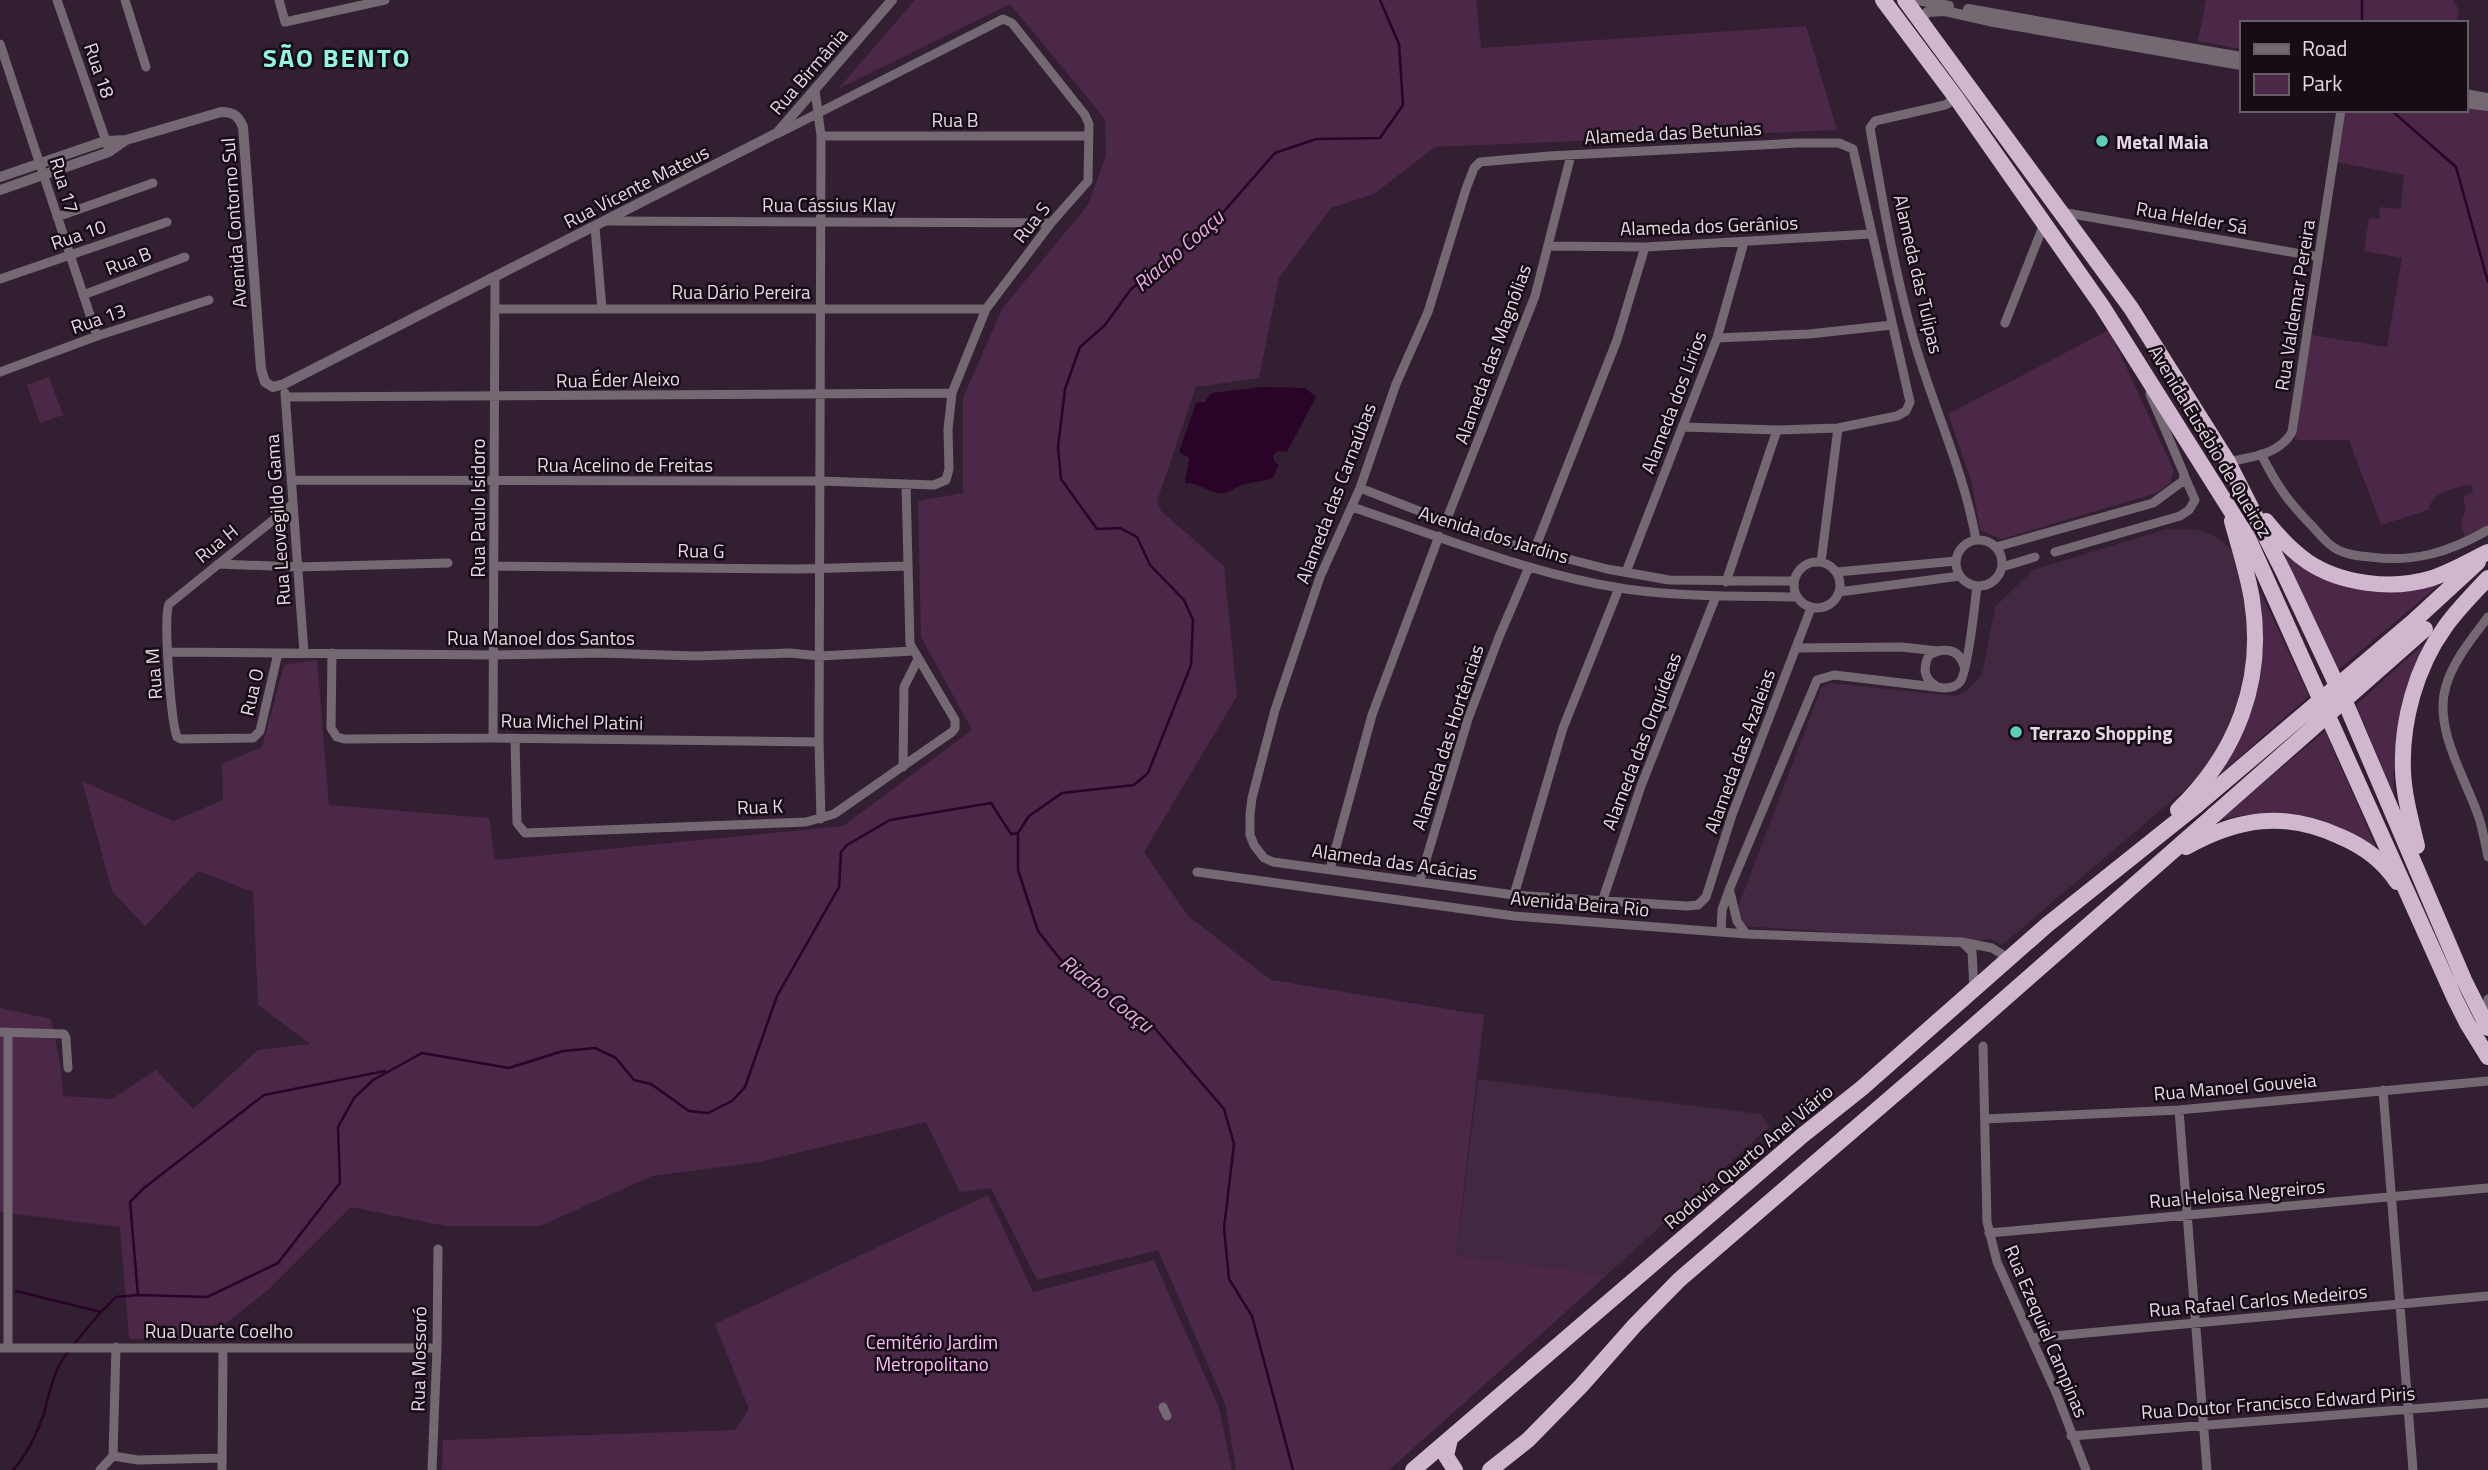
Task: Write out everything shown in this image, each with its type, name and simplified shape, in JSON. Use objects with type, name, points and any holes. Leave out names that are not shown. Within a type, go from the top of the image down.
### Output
[{"type":"highway","name":"Avenida Eusébio de Queiroz","points":[[1884,0],[2045,222],[2128,344],[2248,538],[2353,766],[2417,915],[2467,1023],[2488,1057]]},
{"type":"highway","name":"Avenida Eusébio de Queiroz","points":[[1905,0],[2131,309],[2228,463],[2349,711],[2487,1026]]},
{"type":"highway","points":[[2228,463],[2259,512],[2280,538],[2308,562],[2330,574],[2362,581],[2399,584],[2428,579],[2488,553]]},
{"type":"highway","points":[[2110,874],[2201,788],[2221,760],[2243,714],[2254,662],[2255,620],[2228,504]]},
{"type":"highway","points":[[1490,1470],[1537,1431],[1679,1280],[2214,814],[2421,624],[2488,553]]},
{"type":"highway","points":[[2110,874],[2421,624],[2488,577]]},
{"type":"highway","points":[[2435,909],[2405,795],[2404,732],[2419,678],[2432,647],[2445,626],[2488,577]]},
{"type":"highway","points":[[2160,862],[2226,828],[2268,820],[2309,824],[2366,849],[2390,871],[2417,915]]},
{"type":"highway","name":"Rodovia Quarto Anel Viário","points":[[1413,1470],[1975,991],[2047,925],[2110,874]]},
{"type":"highway","points":[[1803,1135],[1825,1155]]},
{"type":"highway","points":[[1450,1439],[1446,1456],[1455,1470]]},
{"type":"street","name":"Rua 18","points":[[57,0],[107,146]]},
{"type":"street","points":[[125,0],[146,67]]},
{"type":"street","points":[[279,0],[285,22],[385,0]]},
{"type":"street","name":"Rua Birmânia","points":[[777,133],[892,0]]},
{"type":"street","points":[[1918,0],[1995,18]]},
{"type":"street","points":[[1921,21],[1927,12],[1937,10],[2226,58],[2240,57]]},
{"type":"street","name":"Rua Vicente Mateus","points":[[284,384],[1003,19]]},
{"type":"street","name":"Rua S","points":[[949,469],[948,429],[952,393],[986,309],[1051,223],[1088,181],[1089,124],[1085,115],[1012,23],[1003,19]]},
{"type":"street","name":"Rua 17","points":[[0,44],[97,336]]},
{"type":"street","points":[[2226,58],[2240,65]]},
{"type":"street","points":[[1957,99],[1963,88],[1961,76]]},
{"type":"street","points":[[815,90],[821,136],[821,819]]},
{"type":"street","points":[[2467,94],[2488,98]]},
{"type":"street","name":"Alameda das Tulipas","points":[[1957,99],[1945,105],[1875,121],[1870,128],[1885,219],[1913,337],[1965,487],[1976,540]]},
{"type":"street","points":[[2467,103],[2488,106]]},
{"type":"street","name":"Avenida Contorno Sul","points":[[0,177],[221,112],[229,112],[240,120],[243,127],[261,369],[263,378],[269,385],[274,387],[284,384]]},
{"type":"street","name":"Rua Valdemar Pereira","points":[[2228,463],[2278,449],[2292,432],[2341,112]]},
{"type":"street","name":"Rua B","points":[[821,136],[1089,136]]},
{"type":"street","name":"Alameda das Betunias","points":[[1488,159],[1839,143],[1849,147],[1855,154],[1871,234]]},
{"type":"street","name":"Avenida Contorno Sul","points":[[0,190],[43,175],[107,146]]},
{"type":"street","name":"Alameda das Magnólias","points":[[1446,521],[1535,296],[1571,155]]},
{"type":"street","name":"Alameda das Carnaúbas","points":[[1258,852],[1250,835],[1250,814],[1272,723],[1320,577],[1360,488],[1396,384],[1428,312],[1474,168],[1488,159]]},
{"type":"street","points":[[57,217],[153,183]]},
{"type":"street","name":"Rua Helder Sá","points":[[2059,212],[2319,257]]},
{"type":"street","name":"Rua Cássius Klay","points":[[607,221],[1051,223]]},
{"type":"street","name":"Rua 10","points":[[0,279],[167,222]]},
{"type":"street","points":[[2005,323],[2045,222]]},
{"type":"street","points":[[595,227],[602,309]]},
{"type":"street","points":[[1683,427],[1777,430],[1838,428],[1897,416],[1909,407],[1871,234]]},
{"type":"street","name":"Alameda dos Gerânios","points":[[1548,246],[1645,247],[1871,234]]},
{"type":"street","name":"Alameda dos Lírios","points":[[1626,572],[1717,338],[1744,242]]},
{"type":"street","points":[[1534,551],[1617,340],[1645,247]]},
{"type":"street","name":"Rua B","points":[[83,295],[185,257]]},
{"type":"street","name":"Rua Paulo Isidoro","points":[[494,738],[495,278]]},
{"type":"street","name":"Rua 13","points":[[0,372],[97,336],[209,300]]},
{"type":"street","name":"Rua Dário Pereira","points":[[496,309],[986,309]]},
{"type":"street","points":[[1717,338],[1809,334],[1892,325]]},
{"type":"street","points":[[2055,552],[2180,516],[2189,510],[2195,500],[2128,344]]},
{"type":"street","name":"Rua Leovegildo Gama","points":[[284,384],[304,653]]},
{"type":"street","name":"Rua Éder Aleixo","points":[[285,397],[952,393]]},
{"type":"street","points":[[1821,562],[1838,428]]},
{"type":"street","points":[[1726,582],[1777,430]]},
{"type":"street","points":[[2261,454],[2284,497],[2329,544],[2340,551],[2391,560],[2421,558],[2448,550],[2488,530]]},
{"type":"street","name":"Rua Acelino de Freitas","points":[[291,480],[821,481],[906,484],[940,483],[946,480],[949,469]]},
{"type":"street","points":[[1996,547],[2154,503],[2183,481],[2184,474]]},
{"type":"street","points":[[904,767],[904,687],[916,655],[909,638],[906,484]]},
{"type":"street","name":"Avenida dos Jardins","points":[[1360,488],[1491,539],[1579,563],[1669,580],[1793,581]]},
{"type":"street","name":"Rua H","points":[[166,612],[172,600],[293,504]]},
{"type":"street","name":"Avenida dos Jardins","points":[[1352,507],[1529,567],[1619,588],[1716,596],[1796,597]]},
{"type":"street","points":[[1330,869],[1372,715],[1439,536]]},
{"type":"street","points":[[1487,552],[1491,539]]},
{"type":"street","points":[[1976,540],[1990,542],[1996,547],[2000,552],[2002,567],[1996,579],[1984,586],[1977,586],[1960,576],[1956,561],[1960,549],[1976,540]]},
{"type":"street","points":[[2002,567],[2035,557]]},
{"type":"street","points":[[1837,572],[1956,561]]},
{"type":"street","points":[[1821,562],[1830,565],[1837,572],[1839,592],[1831,603],[1811,608],[1796,597],[1793,581],[1806,564],[1821,562]]},
{"type":"street","points":[[218,564],[298,566],[448,563]]},
{"type":"street","points":[[1576,578],[1579,563]]},
{"type":"street","name":"Rua G","points":[[494,566],[800,569],[907,566]]},
{"type":"street","points":[[1903,566],[1905,582]]},
{"type":"street","name":"Alameda das Hortências","points":[[1420,880],[1468,719],[1529,567]]},
{"type":"street","points":[[1874,568],[1876,585]]},
{"type":"street","points":[[1839,592],[1960,576]]},
{"type":"street","points":[[1667,592],[1669,580]]},
{"type":"street","points":[[1721,932],[1722,910],[1817,680],[1834,675],[1950,688],[1960,682],[1964,668],[1977,586]]},
{"type":"street","points":[[1514,894],[1563,728],[1619,588]]},
{"type":"street","name":"Alameda das Orquídeas","points":[[1603,900],[1641,786],[1716,596]]},
{"type":"street","name":"Alameda das Azaleias","points":[[1699,905],[1706,897],[1732,815],[1811,608]]},
{"type":"street","name":"Rua M","points":[[166,612],[175,733]]},
{"type":"street","points":[[2488,617],[2451,674],[2444,701],[2445,723],[2451,746],[2483,814],[2488,857]]},
{"type":"street","points":[[1953,652],[1970,633]]},
{"type":"street","points":[[1796,648],[1900,647],[1948,650],[1962,660],[1964,668]]},
{"type":"street","points":[[1938,651],[1929,655],[1925,672],[1932,684],[1938,687]]},
{"type":"street","name":"Rua Manoel dos Santos","points":[[168,652],[916,655]]},
{"type":"street","name":"Rua O","points":[[175,733],[181,739],[253,738],[260,731],[278,653]]},
{"type":"street","name":"Rua Michel Platini","points":[[332,653],[331,728],[337,737],[344,739],[819,742]]},
{"type":"street","name":"Rua K","points":[[515,739],[517,823],[521,830],[529,833],[806,822],[821,819],[834,814],[904,767],[956,728],[955,720],[916,655]]},
{"type":"street","points":[[1902,683],[1925,672]]},
{"type":"street","name":"Alameda das Acácias","points":[[1258,852],[1273,862],[1514,894],[1699,905]]},
{"type":"street","name":"Avenida Beira Rio","points":[[1197,872],[1514,916],[1746,934],[1962,942],[1992,948],[2010,959]]},
{"type":"street","points":[[1730,890],[1737,921],[1746,934]]},
{"type":"street","points":[[1962,942],[1972,952],[1975,991]]},
{"type":"street","points":[[2487,1026],[2488,999]]},
{"type":"street","points":[[4,1348],[4,1032],[64,1034],[68,1068]]},
{"type":"street","name":"Rua Ezequiel Campinas","points":[[1983,1046],[1989,1233],[1997,1262],[2057,1395],[2086,1470]]},
{"type":"street","name":"Rua Manoel Gouveia","points":[[1985,1119],[2179,1110],[2488,1080]]},
{"type":"street","points":[[2383,1090],[2413,1470]]},
{"type":"street","points":[[2179,1110],[2207,1470]]},
{"type":"street","name":"Rua Heloisa Negreiros","points":[[1989,1233],[2488,1188]]},
{"type":"street","name":"Rua Mossoró","points":[[432,1470],[438,1250]]},
{"type":"street","name":"Rua Rafael Carlos Medeiros","points":[[2032,1338],[2488,1296]]},
{"type":"street","points":[[100,1470],[113,1457],[116,1347]]},
{"type":"street","name":"Rua Duarte Coelho","points":[[4,1348],[437,1348]]},
{"type":"street","points":[[222,1470],[223,1349]]},
{"type":"street","name":"Rua Doutor Francisco Edward Piris","points":[[2071,1436],[2488,1403]]},
{"type":"street","points":[[113,1457],[138,1460],[222,1458]]},
{"type":"street","points":[[138,1460],[148,1470]]},
{"type":"shaded area","points":[[1262,387],[1305,388],[1316,397],[1287,452],[1278,451],[1273,455],[1275,463],[1279,464],[1273,478],[1241,485],[1222,493],[1185,483],[1189,458],[1179,452],[1196,403],[1205,402],[1211,393]]},
{"type":"shaded area","name":"Terrazo Shopping","points":[[2166,529],[2198,530],[2227,545],[2233,553],[2243,586],[2249,631],[2243,685],[2232,723],[2224,741],[2196,780],[2002,945],[1989,938],[1980,941],[1740,926],[1734,918],[1821,688],[1830,683],[1956,696],[1965,692],[1982,675],[1995,607],[2033,570]]},
{"type":"shaded area","points":[[1478,1079],[1761,1114],[1769,1127],[1607,1275],[1456,1255]]},
{"type":"green space","points":[[915,0],[1476,0],[1481,48],[1806,26],[1837,130],[1435,147],[1374,194],[1331,208],[1279,278],[1259,378],[1196,387],[1157,501],[1161,511],[1224,566],[1237,696],[1144,852],[1188,916],[1271,980],[1484,1015],[1456,1255],[1607,1275],[1389,1470],[1236,1470],[1225,1404],[1158,1250],[1037,1280],[991,1188],[960,1192],[926,1122],[759,1162],[652,1176],[540,1226],[446,1226],[351,1207],[268,1290],[204,1341],[129,1339],[120,1227],[0,1212],[0,1008],[51,1019],[60,1062],[63,1096],[112,1099],[156,1070],[193,1109],[258,1050],[310,1044],[258,1005],[253,892],[198,871],[145,926],[112,891],[82,781],[173,821],[223,800],[222,764],[262,747],[284,665],[317,660],[329,805],[489,818],[495,860],[843,826],[972,730],[921,637],[918,501],[963,493],[963,398],[1002,309],[1088,205],[1106,156],[1105,119],[1010,4],[838,89]]},
{"type":"green space","points":[[2206,0],[2453,0],[2459,10],[2456,21],[2240,21],[2240,49],[2198,41]]},
{"type":"green space","points":[[2467,105],[2488,109],[2488,525],[2465,537],[2461,523],[2466,509],[2463,498],[2473,493],[2471,484],[2439,495],[2428,510],[2381,525],[2349,440],[2295,440],[2311,335],[2387,347],[2402,258],[2364,251],[2369,218],[2379,219],[2380,207],[2401,209],[2404,175],[2335,162],[2343,112],[2467,112]]},
{"type":"green space","points":[[2109,330],[2174,471],[2170,483],[2157,493],[2002,539],[1980,530],[1972,483],[1948,414]]},
{"type":"green space","points":[[49,377],[63,415],[40,423],[27,385]]},
{"type":"green space","points":[[2279,548],[2347,584],[2446,579],[2338,670]]},
{"type":"green space","points":[[2254,578],[2309,696],[2219,775],[2247,716],[2260,670],[2262,635]]},
{"type":"green space","points":[[2429,639],[2401,715],[2395,752],[2394,795],[2356,705]]},
{"type":"green space","points":[[2325,731],[2379,854],[2276,813],[2219,820]]},
{"type":"green space","name":"Cemitério Jardim Metropolitano","points":[[988,1195],[1033,1292],[1154,1260],[1219,1408],[1232,1470],[442,1470],[443,1440],[735,1430],[749,1409],[715,1324]]},
{"type":"waterway","name":"Riacho Coaçu","points":[[1293,1470],[1252,1316],[1229,1279],[1224,1228],[1234,1144],[1224,1109],[1146,1018],[1060,959],[1038,931],[1018,870],[1018,833],[1029,816],[1062,793],[1134,785],[1148,773],[1191,665],[1193,620],[1184,600],[1150,565],[1137,537],[1120,528],[1097,529],[1061,479],[1058,447],[1065,389],[1080,347],[1105,325],[1131,289],[1212,225],[1275,153],[1316,139],[1380,138],[1403,105],[1399,44],[1380,0]]},
{"type":"waterway","points":[[2362,0],[2362,21]]},
{"type":"waterway","points":[[2393,112],[2456,167],[2488,282]]},
{"type":"waterway","points":[[74,1344],[116,1297],[207,1297],[278,1263],[340,1183],[338,1127],[354,1098],[373,1080],[422,1053],[509,1068],[563,1051],[595,1048],[616,1058],[634,1080],[651,1084],[689,1111],[708,1113],[732,1101],[745,1087],[777,996],[839,887],[841,852],[847,845],[890,820],[991,803],[1011,834],[1018,833]]},
{"type":"waterway","points":[[138,1295],[130,1202],[144,1188],[264,1095],[385,1071]]},
{"type":"waterway","points":[[16,1291],[101,1312]]},
{"type":"waterway","points":[[13,1470],[35,1436],[55,1374],[68,1352]]},
{"type":"place","name":"Metal Maia","points":[[2102,141]]},
{"type":"place","name":"Terrazo Shopping","points":[[2016,732]]},
{"type":"district","name":"SÃO BENTO","points":[[337,57]]}]
